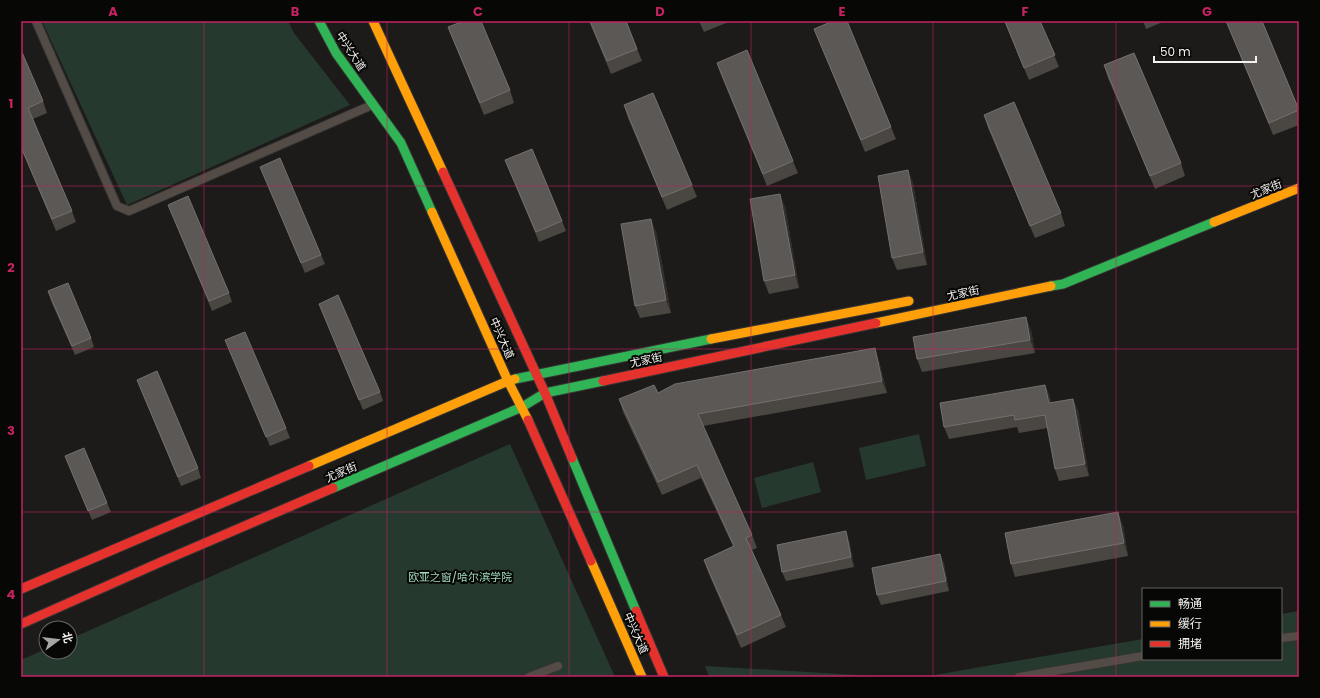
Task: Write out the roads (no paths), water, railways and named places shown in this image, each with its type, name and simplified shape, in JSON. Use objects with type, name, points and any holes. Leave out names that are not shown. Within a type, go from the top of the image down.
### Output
[{"type":"main road","name":"中兴大道","points":[[319,21],[336,53],[401,143],[508,381],[522,407],[642,677]]},
{"type":"main road","name":"中兴大道","points":[[373,21],[537,375],[665,677]]},
{"type":"main road","name":"尤家街","points":[[21,624],[522,407],[545,393],[1063,284],[1299,188]]},
{"type":"main road","name":"尤家街","points":[[21,589],[508,381],[678,345],[919,299]]},
{"type":"lane","points":[[36,21],[117,206],[129,211],[373,104]]},
{"type":"lane","points":[[1282,638],[1299,636]]},
{"type":"lane","points":[[1019,677],[1142,656]]},
{"type":"lane","points":[[529,677],[558,666]]},
{"type":"park label","name":"欧亚之窗/哈尔滨学院","points":[[460,577]]}]
